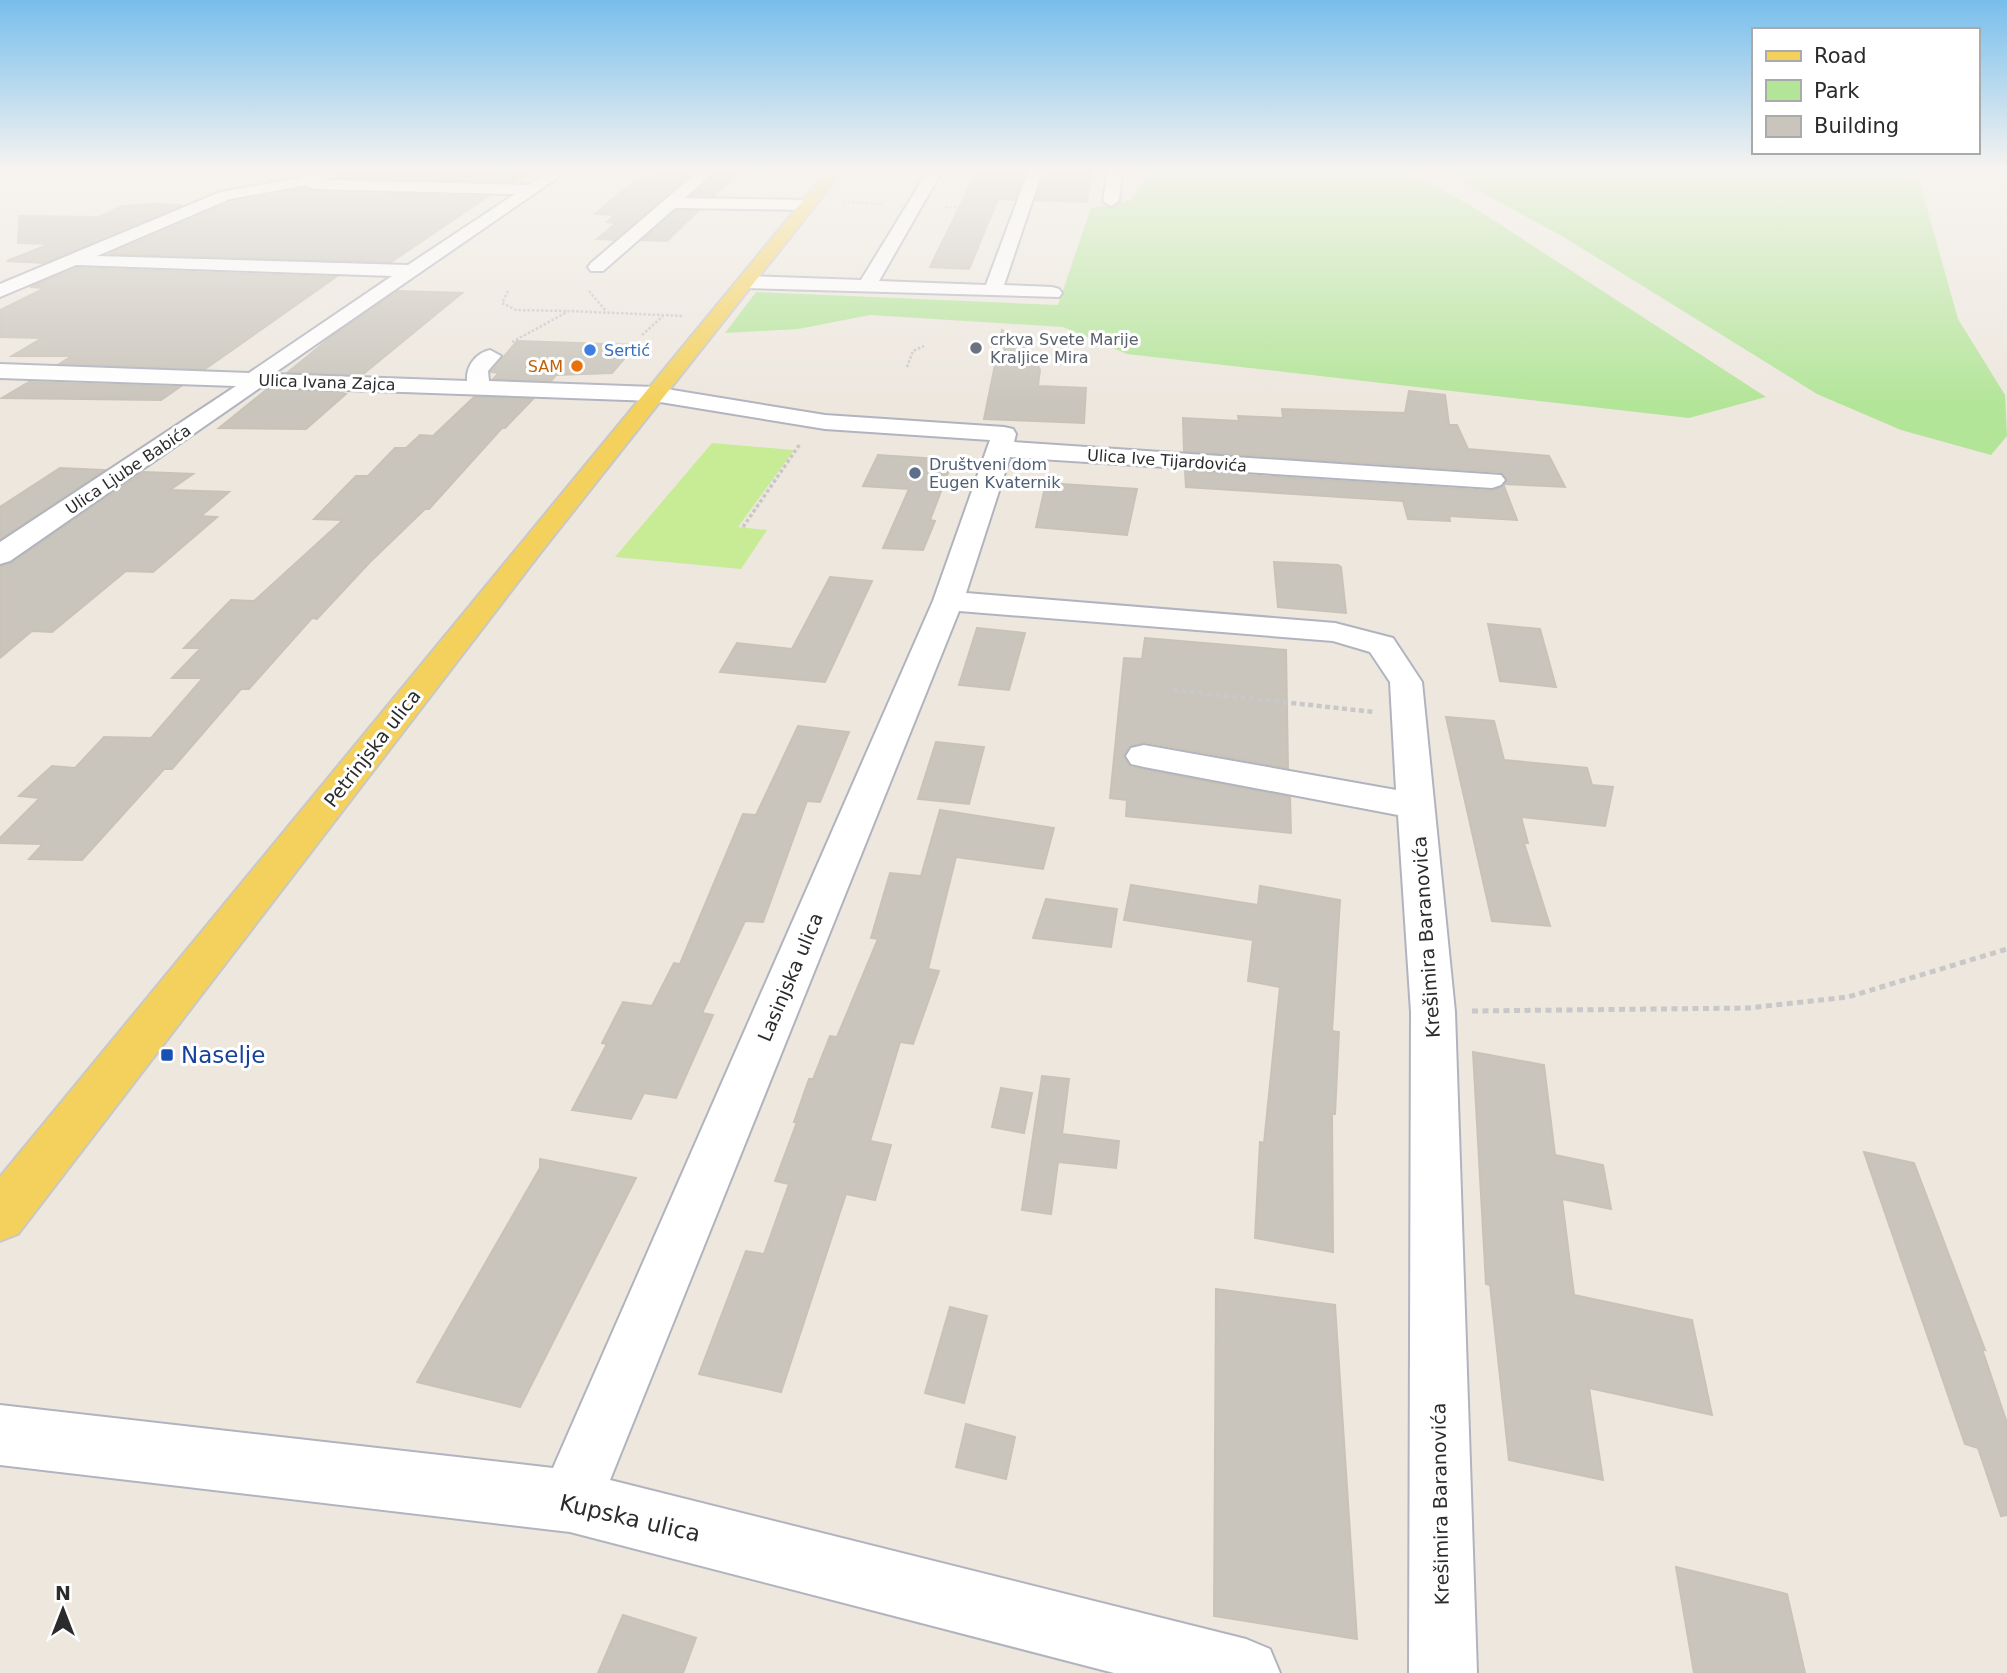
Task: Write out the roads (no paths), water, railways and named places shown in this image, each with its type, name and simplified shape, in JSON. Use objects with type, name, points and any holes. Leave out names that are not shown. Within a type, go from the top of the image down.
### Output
[{"type":"main road","name":"Petrinjska ulica","points":[[0,1217],[716,316],[774,247]]},
{"type":"street","points":[[0,292],[101,247]]},
{"type":"street","name":"Ulica Ljube Babića","points":[[0,555],[448,247]]},
{"type":"street","points":[[597,267],[621,247]]},
{"type":"street","points":[[867,286],[890,247]]},
{"type":"street","points":[[993,291],[1008,247]]},
{"type":"street","points":[[68,261],[412,271]]},
{"type":"street","points":[[746,282],[1052,293]]},
{"type":"street","points":[[479,388],[477,370],[490,356]]},
{"type":"street","name":"Ulica Ivana Zajca","points":[[0,371],[654,394]]},
{"type":"street","points":[[654,394],[825,422],[1004,434],[1000,449]]},
{"type":"street","name":"Ulica Ive Tijardovića","points":[[1000,449],[1492,481]]},
{"type":"street","name":"Lasinjska ulica","points":[[570,1501],[948,601],[1000,449]]},
{"type":"street","name":"Krešimira Baranovića","points":[[948,601],[1335,632],[1382,645],[1406,682],[1433,1012],[1443,1673]]},
{"type":"street","points":[[1144,756],[1416,806]]},
{"type":"street","name":"Kupska ulica","points":[[0,1435],[570,1501],[1246,1673]]},
{"type":"place","name":"crkva Svete Marije Kraljice Mira","points":[[976,348]]},
{"type":"place","name":"Sertić","points":[[590,350]]},
{"type":"place","name":"SAM","points":[[577,366]]},
{"type":"place","name":"Društveni dom Eugen Kvaternik","points":[[915,473]]},
{"type":"place","name":"Naselje","points":[[167,1055]]}]
